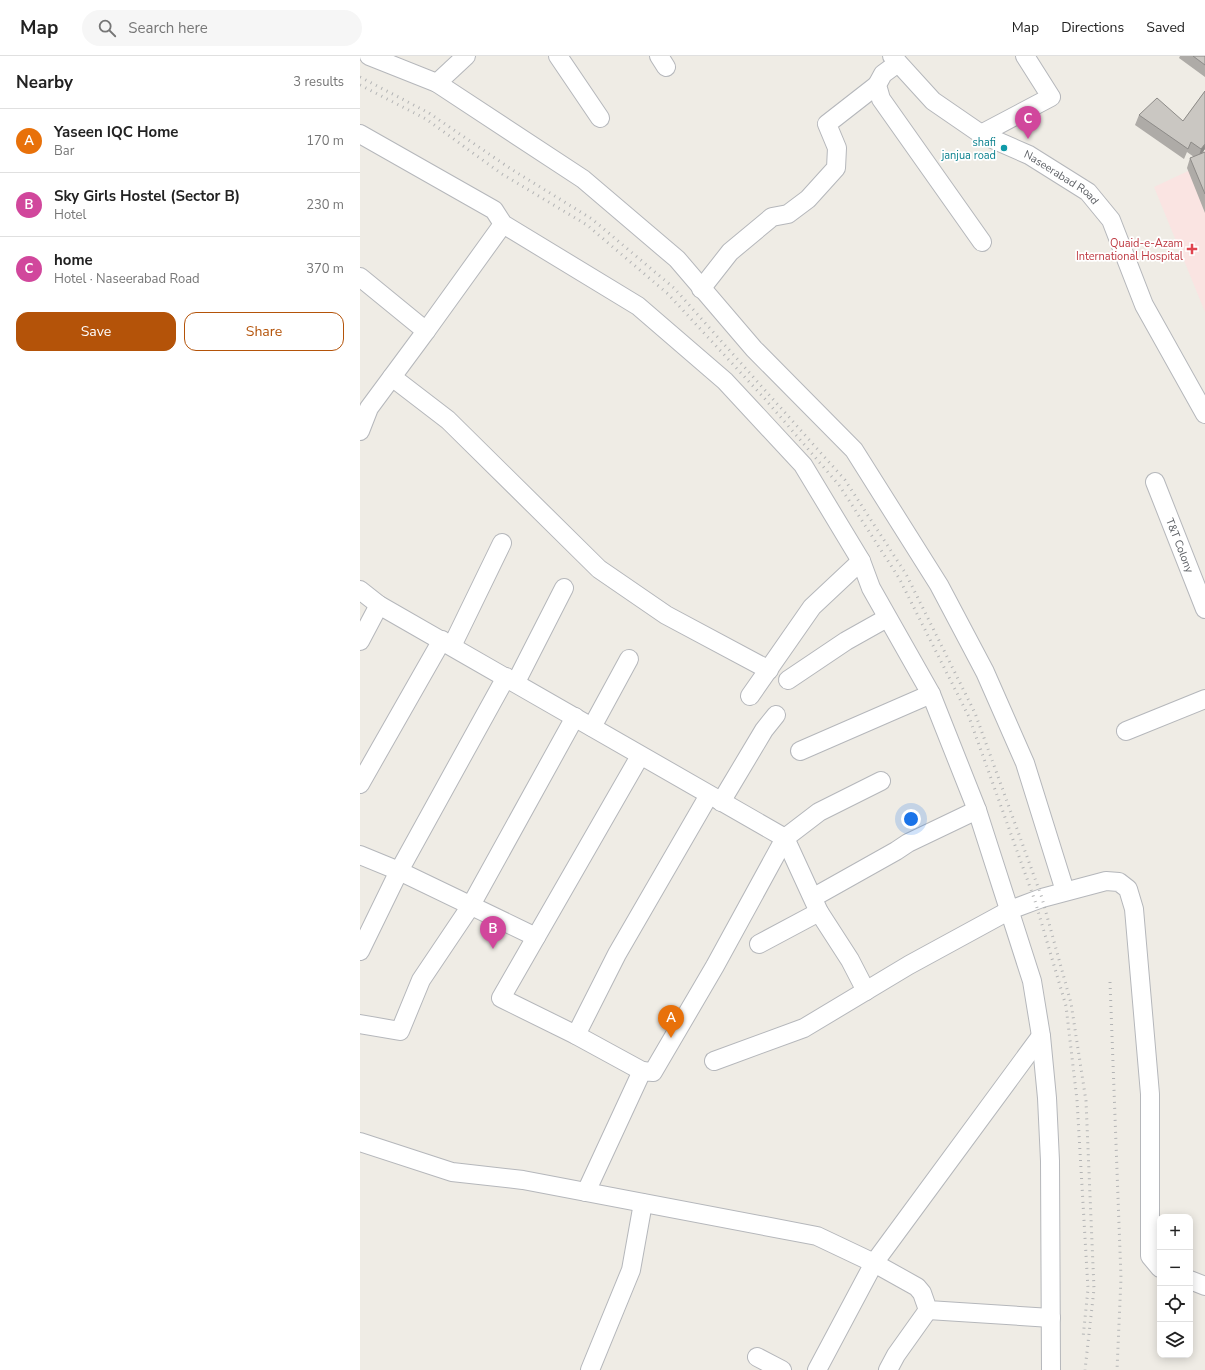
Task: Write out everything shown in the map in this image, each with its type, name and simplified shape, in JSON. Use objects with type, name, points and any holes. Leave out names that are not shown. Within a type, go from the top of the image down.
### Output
[{"type":"street","points":[[368,56],[437,83],[583,179],[677,259],[754,349],[854,450],[939,585],[985,672],[1025,763],[1065,891]]},
{"type":"street","points":[[437,83],[466,56]]},
{"type":"street","points":[[558,56],[600,118]]},
{"type":"street","points":[[981,134],[1051,97],[1025,56]]},
{"type":"street","points":[[701,288],[730,252],[772,217],[788,214],[808,199],[836,168],[837,148],[827,124],[877,85],[883,74],[895,59]]},
{"type":"street","name":"Naseerabad Road","points":[[895,59],[933,101],[981,134],[1029,155],[1088,192],[1111,220],[1144,305],[1205,414]]},
{"type":"street","points":[[877,85],[881,99],[982,242]]},
{"type":"street","points":[[360,134],[494,210],[503,224],[638,306],[725,381],[802,465],[861,561],[871,588],[931,694],[977,810],[1032,981],[1047,1098],[1050,1161],[1051,1370]]},
{"type":"street","points":[[360,431],[369,408],[503,224]]},
{"type":"street","points":[[360,277],[426,331]]},
{"type":"street","points":[[392,377],[448,420],[599,569],[666,615],[769,670]]},
{"type":"street","name":"T&T Colony","points":[[1155,482],[1205,608]]},
{"type":"street","points":[[360,784],[447,643],[502,543]]},
{"type":"street","points":[[750,696],[812,607],[861,561]]},
{"type":"street","points":[[363,941],[398,871],[564,588]]},
{"type":"street","points":[[360,590],[379,605],[511,679],[640,756],[785,838],[816,905],[850,960],[866,991]]},
{"type":"street","points":[[360,640],[379,605]]},
{"type":"street","points":[[788,680],[846,641],[887,618]]},
{"type":"street","points":[[592,727],[630,659]]},
{"type":"street","points":[[800,751],[931,694]]},
{"type":"street","points":[[1126,731],[1205,699]]},
{"type":"street","points":[[576,1035],[617,954],[715,798],[776,715]]},
{"type":"street","points":[[360,1024],[400,1031],[421,980],[470,907],[575,717]]},
{"type":"street","points":[[640,756],[500,998],[576,1035],[642,1071],[653,1072],[715,966],[785,838],[819,812],[881,781]]},
{"type":"street","points":[[759,944],[908,843],[977,810]]},
{"type":"street","points":[[360,855],[398,871],[470,907],[536,937]]},
{"type":"street","points":[[714,1061],[804,1028],[909,965],[1010,910],[1065,891],[1106,881],[1119,882],[1128,889],[1134,909],[1150,1094],[1150,1256],[1157,1264]]},
{"type":"street","points":[[817,1370],[874,1263],[1040,1036]]},
{"type":"street","points":[[586,1192],[642,1071]]},
{"type":"street","points":[[360,1142],[452,1172],[523,1180],[817,1236],[874,1263],[917,1287],[922,1293],[928,1310]]},
{"type":"street","points":[[590,1370],[631,1270],[643,1203]]},
{"type":"street","points":[[1193,1281],[1205,1286]]},
{"type":"street","points":[[928,1310],[1051,1318]]},
{"type":"street","points":[[888,1370],[896,1355],[928,1310]]},
{"type":"street","points":[[757,1357],[782,1370]]},
{"type":"shaded area","name":"Quaid-e-Azam International Hospital","points":[[1205,163],[1205,312],[1154,187]]},
{"type":"building","points":[[1193,56],[1205,56],[1205,65]]},
{"type":"building","points":[[1205,91],[1205,144],[1201,149],[1191,142],[1188,149],[1139,115],[1157,98],[1183,121]]},
{"type":"building","points":[[1205,152],[1205,194],[1190,158]]},
{"type":"railway","points":[[360,77],[429,113],[511,169],[592,219],[674,288],[845,480],[906,574],[975,713],[1042,898],[1071,1003],[1086,1101],[1094,1289],[1085,1370]]},
{"type":"railway","points":[[360,85],[426,119],[502,174],[587,225],[668,294],[765,399],[839,485],[899,578],[969,717],[1035,901],[1066,1006],[1077,1100],[1088,1289],[1083,1338]]},
{"type":"railway","points":[[1110,982],[1121,1278],[1117,1370]]},
{"type":"place","name":"home","points":[[1028,139]]},
{"type":"place","name":"shafi janjua road","points":[[1004,148]]},
{"type":"place","name":"Quaid-e-Azam International Hospital","points":[[1192,249]]},
{"type":"place","name":"Sky Girls Hostel (Sector B)","points":[[493,949]]},
{"type":"place","name":"Yaseen IQC Home","points":[[671,1038]]}]
